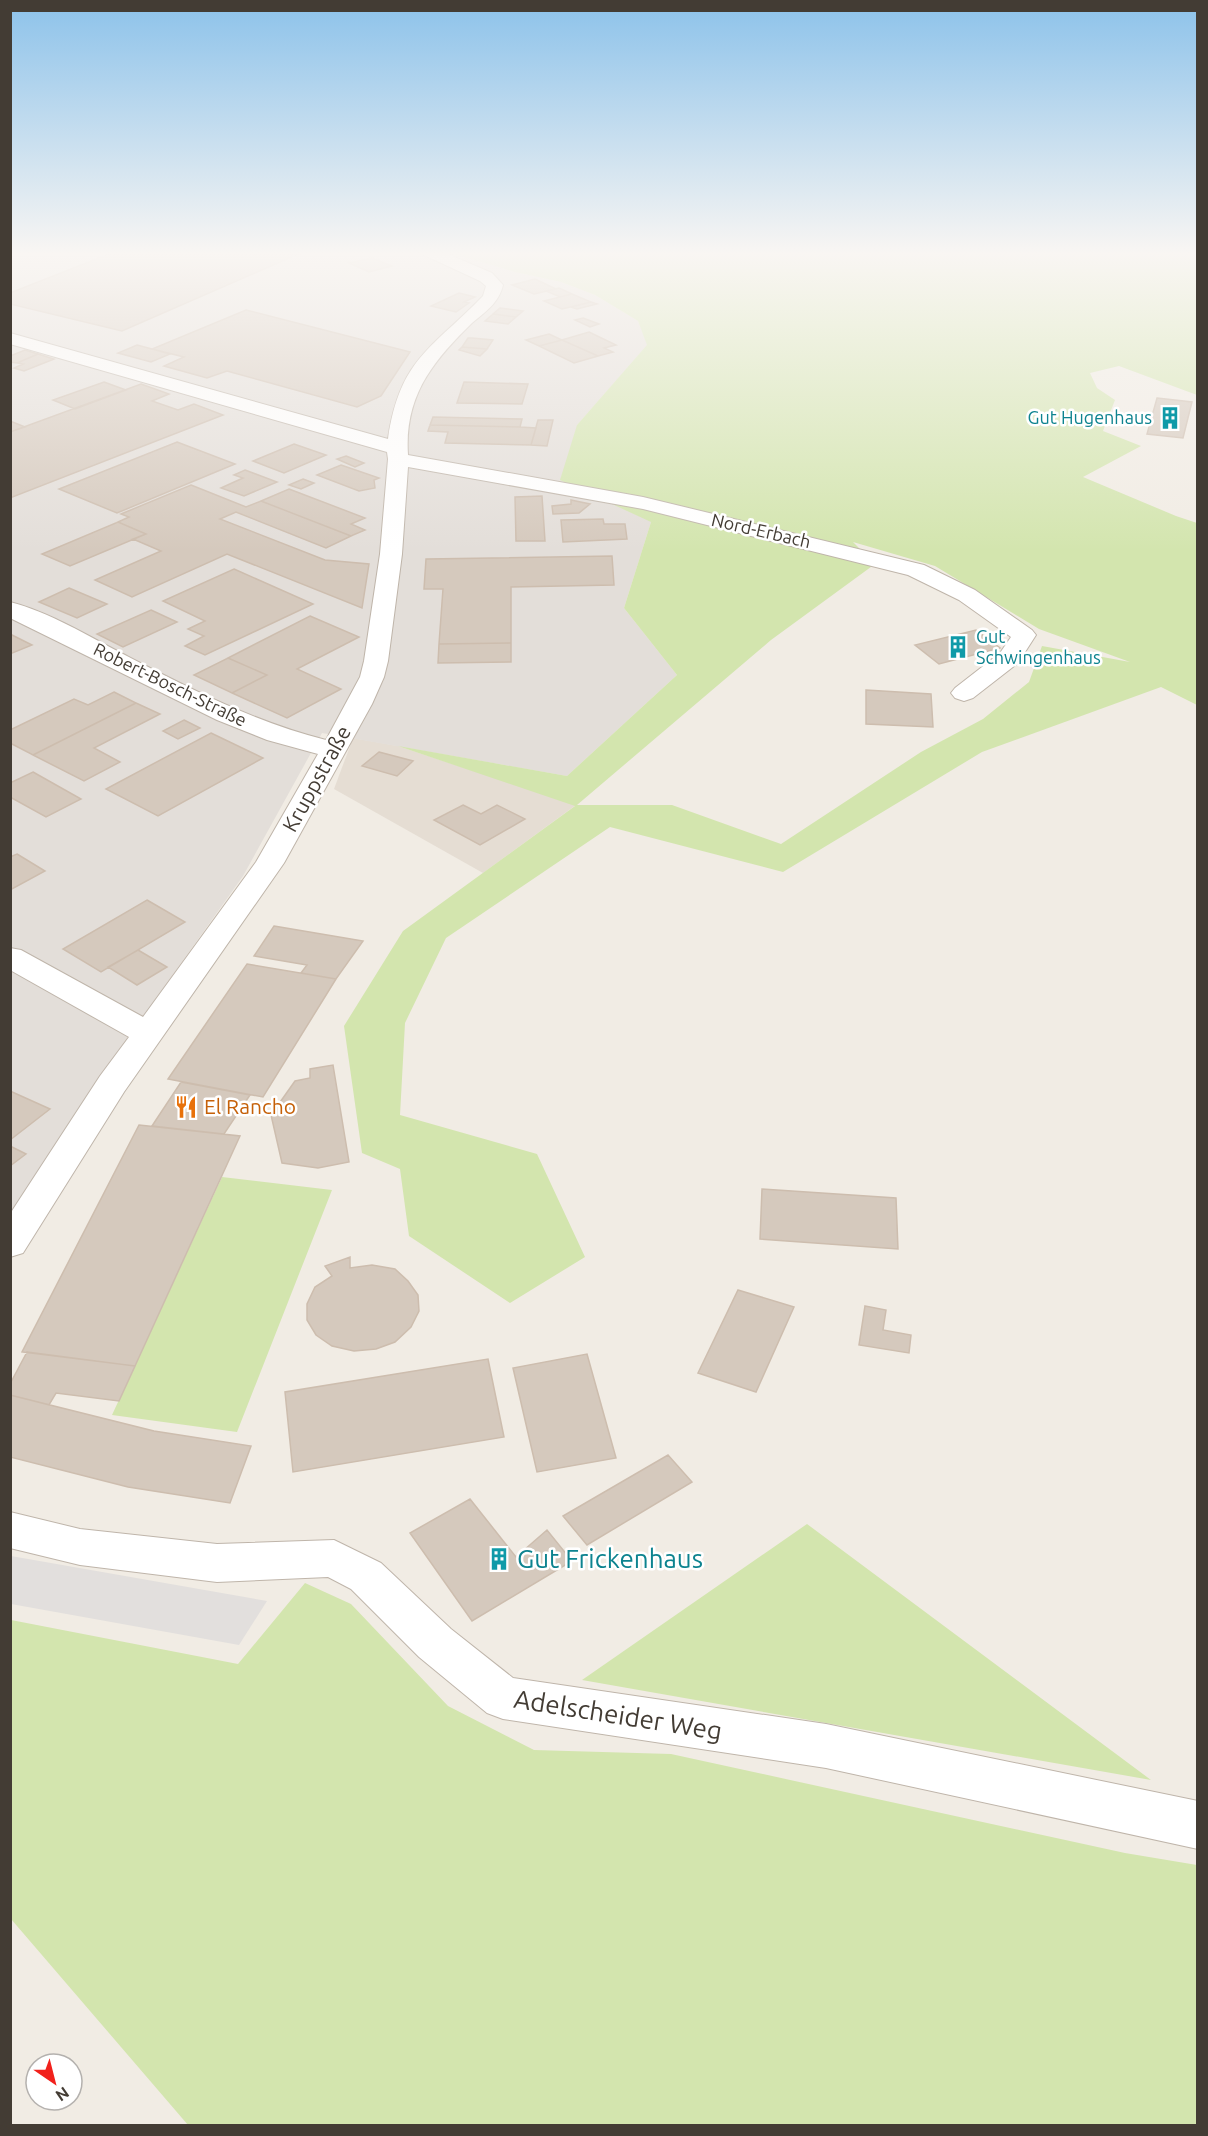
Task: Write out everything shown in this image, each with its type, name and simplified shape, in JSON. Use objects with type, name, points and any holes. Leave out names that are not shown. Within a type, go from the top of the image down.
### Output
[{"type":"street","points":[[56,352],[397,454]]},
{"type":"street","name":"Kruppstraße","points":[[10,1244],[112,1084],[270,863],[359,705],[372,677],[376,661],[391,554],[397,454],[404,399],[417,370],[433,352]]},
{"type":"street","name":"Nord-Erbach","points":[[397,454],[643,502],[916,570],[967,596],[1024,636],[1008,658],[964,693]]},
{"type":"street","name":"Robert-Bosch-Straße","points":[[10,609],[59,629],[172,689],[258,728],[333,750]]},
{"type":"street","points":[[10,957],[149,1034]]},
{"type":"street","name":"Adelscheider Weg","points":[[10,1530],[81,1547],[217,1563],[334,1559],[366,1576],[435,1643],[503,1698],[826,1746],[1197,1825]]},
{"type":"shaded area","points":[[11,352],[642,352],[577,425],[651,522],[624,608],[677,675],[567,776],[322,733],[243,876],[123,1045],[11,1225]]},
{"type":"shaded area","points":[[353,738],[398,746],[576,805],[483,873],[334,789]]},
{"type":"shaded area","points":[[11,1556],[267,1601],[239,1645],[11,1604]]},
{"type":"green space","points":[[641,352],[1197,352],[1197,395],[1119,366],[1090,373],[1097,388],[1115,400],[1103,431],[1141,446],[1083,477],[1197,523],[1197,705],[1161,687],[982,752],[783,872],[610,827],[446,938],[405,1023],[400,1115],[537,1154],[585,1257],[510,1303],[409,1236],[400,1169],[362,1153],[344,1026],[403,931],[575,806],[398,746],[567,776],[677,675],[624,608],[651,522],[560,480],[577,425]],"holes":[[[853,542],[935,566],[1039,629],[1130,662],[1042,646],[1029,682],[983,719],[921,752],[781,844],[672,805],[577,805],[771,640],[875,564]]]},
{"type":"green space","points":[[222,1177],[332,1190],[237,1432],[112,1415]]},
{"type":"green space","points":[[807,1524],[1151,1780],[582,1680]]},
{"type":"green space","points":[[305,1583],[351,1604],[448,1706],[534,1750],[671,1754],[1125,1853],[1197,1865],[1197,2125],[188,2125],[11,1919],[11,1620],[238,1664]]},
{"type":"building","points":[[21,352],[38,354],[17,363],[10,362],[10,356]]},
{"type":"building","points":[[161,352],[170,354],[151,362],[118,353]]},
{"type":"building","points":[[163,352],[410,352],[381,396],[357,407],[227,371],[207,378],[164,366],[184,357]]},
{"type":"building","points":[[465,352],[484,352],[480,356]]},
{"type":"building","points":[[551,352],[588,352],[598,356],[574,363]]},
{"type":"building","points":[[588,352],[613,352],[598,356]]},
{"type":"building","points":[[38,354],[54,359],[24,371],[14,368],[23,364],[17,363]]},
{"type":"building","points":[[104,382],[126,390],[75,409],[53,400]]},
{"type":"building","points":[[464,382],[528,384],[522,404],[457,403]]},
{"type":"building","points":[[141,384],[169,394],[152,401],[178,410],[194,404],[223,415],[10,498],[10,432]]},
{"type":"building","name":"Gut Hugenhaus","points":[[1157,398],[1192,402],[1183,438],[1147,434]]},
{"type":"building","points":[[433,417],[522,419],[520,427],[430,425]]},
{"type":"building","points":[[538,420],[553,420],[547,446],[531,445]]},
{"type":"building","points":[[10,421],[25,427],[10,432]]},
{"type":"building","points":[[430,425],[536,428],[531,445],[445,443],[448,432],[428,431]]},
{"type":"building","points":[[177,442],[235,464],[117,513],[59,489]]},
{"type":"building","points":[[294,444],[326,455],[284,473],[253,461]]},
{"type":"building","points":[[346,456],[364,463],[355,467],[337,459]]},
{"type":"building","points":[[341,465],[379,478],[374,480],[375,488],[359,491],[317,475]]},
{"type":"building","points":[[245,470],[277,482],[244,496],[221,488],[243,478],[234,475]]},
{"type":"building","points":[[303,479],[314,483],[301,489],[289,485]]},
{"type":"building","points":[[191,485],[246,507],[261,501],[351,536],[326,548],[236,512],[220,519],[325,560],[369,564],[362,608],[227,554],[132,597],[95,580],[161,551],[133,539],[146,534],[118,522],[129,517],[121,514]]},
{"type":"building","points":[[289,489],[365,518],[351,524],[365,530],[351,536],[261,501]]},
{"type":"building","points":[[542,496],[545,541],[516,541],[515,497]]},
{"type":"building","points":[[571,500],[590,504],[579,513],[553,514],[552,506],[571,504]]},
{"type":"building","points":[[603,519],[604,524],[625,524],[627,539],[563,542],[561,520]]},
{"type":"building","points":[[118,522],[146,534],[70,566],[42,554]]},
{"type":"building","points":[[612,556],[614,585],[511,587],[511,643],[439,644],[443,589],[424,589],[426,559]]},
{"type":"building","points":[[234,569],[313,604],[205,655],[185,646],[204,636],[188,629],[205,621],[163,601]]},
{"type":"building","points":[[69,588],[107,604],[77,618],[39,602]]},
{"type":"building","points":[[151,610],[177,622],[123,647],[97,634]]},
{"type":"building","points":[[310,616],[359,637],[297,669],[341,689],[287,718],[232,693],[267,675],[228,658]]},
{"type":"building","name":"Gut Schwingenhaus","points":[[976,630],[1000,648],[939,664],[915,645]]},
{"type":"building","points":[[10,634],[32,645],[10,654]]},
{"type":"building","points":[[511,643],[511,662],[438,663],[439,644]]},
{"type":"building","points":[[228,658],[267,675],[232,693],[194,675]]},
{"type":"building","points":[[866,690],[931,694],[933,727],[866,724]]},
{"type":"building","points":[[114,692],[136,703],[33,755],[10,743],[10,730],[74,699],[88,705]]},
{"type":"building","points":[[136,703],[160,714],[94,748],[120,762],[84,781],[33,755]]},
{"type":"building","points":[[184,720],[200,728],[178,739],[163,731]]},
{"type":"building","points":[[211,733],[263,758],[158,816],[106,789]]},
{"type":"building","points":[[379,752],[413,761],[397,776],[362,766]]},
{"type":"building","points":[[33,772],[81,799],[46,817],[10,797],[10,783]]},
{"type":"building","points":[[463,805],[481,814],[497,805],[525,819],[480,845],[434,820]]},
{"type":"building","points":[[17,854],[45,871],[10,890],[10,857]]},
{"type":"building","points":[[147,900],[185,922],[101,972],[63,949]]},
{"type":"building","points":[[274,926],[363,941],[336,979],[301,973],[307,965],[254,956]]},
{"type":"building","points":[[138,950],[167,967],[137,985],[108,967]]},
{"type":"building","points":[[247,964],[336,979],[263,1097],[168,1079]]},
{"type":"building","points":[[333,1065],[349,1162],[318,1168],[282,1163],[271,1115],[295,1081],[310,1078],[310,1069]]},
{"type":"building","points":[[181,1082],[250,1095],[224,1134],[152,1126]]},
{"type":"building","points":[[10,1091],[50,1109],[10,1140]]},
{"type":"building","points":[[139,1125],[240,1136],[135,1366],[22,1352]]},
{"type":"building","points":[[10,1146],[26,1154],[10,1166]]},
{"type":"building","points":[[762,1189],[896,1198],[898,1249],[760,1239]]},
{"type":"building","points":[[350,1257],[350,1268],[372,1265],[395,1269],[418,1295],[419,1311],[411,1327],[395,1342],[376,1349],[354,1351],[332,1346],[316,1335],[307,1320],[307,1304],[315,1287],[332,1276],[325,1266]]},
{"type":"building","points":[[738,1290],[794,1307],[756,1392],[698,1373]]},
{"type":"building","points":[[865,1306],[886,1310],[883,1330],[911,1335],[909,1353],[859,1345]]},
{"type":"building","points":[[27,1352],[135,1366],[119,1401],[56,1393],[49,1405],[10,1395],[10,1384]]},
{"type":"building","points":[[587,1354],[616,1458],[537,1472],[513,1368]]},
{"type":"building","points":[[488,1359],[504,1437],[293,1472],[285,1392]]},
{"type":"building","points":[[10,1395],[154,1431],[251,1446],[230,1503],[128,1487],[10,1457]]},
{"type":"building","points":[[668,1455],[692,1482],[587,1545],[563,1516]]},
{"type":"building","name":"Gut Frickenhaus","points":[[470,1499],[516,1557],[547,1530],[572,1561],[472,1621],[410,1533]]},
{"type":"place","name":"Gut Hugenhaus","points":[[1170,418]]},
{"type":"place","name":"Gut Schwingenhaus","points":[[958,647]]},
{"type":"place","name":"El Rancho","points":[[186,1107]]},
{"type":"place","name":"Gut Frickenhaus","points":[[499,1559]]}]
